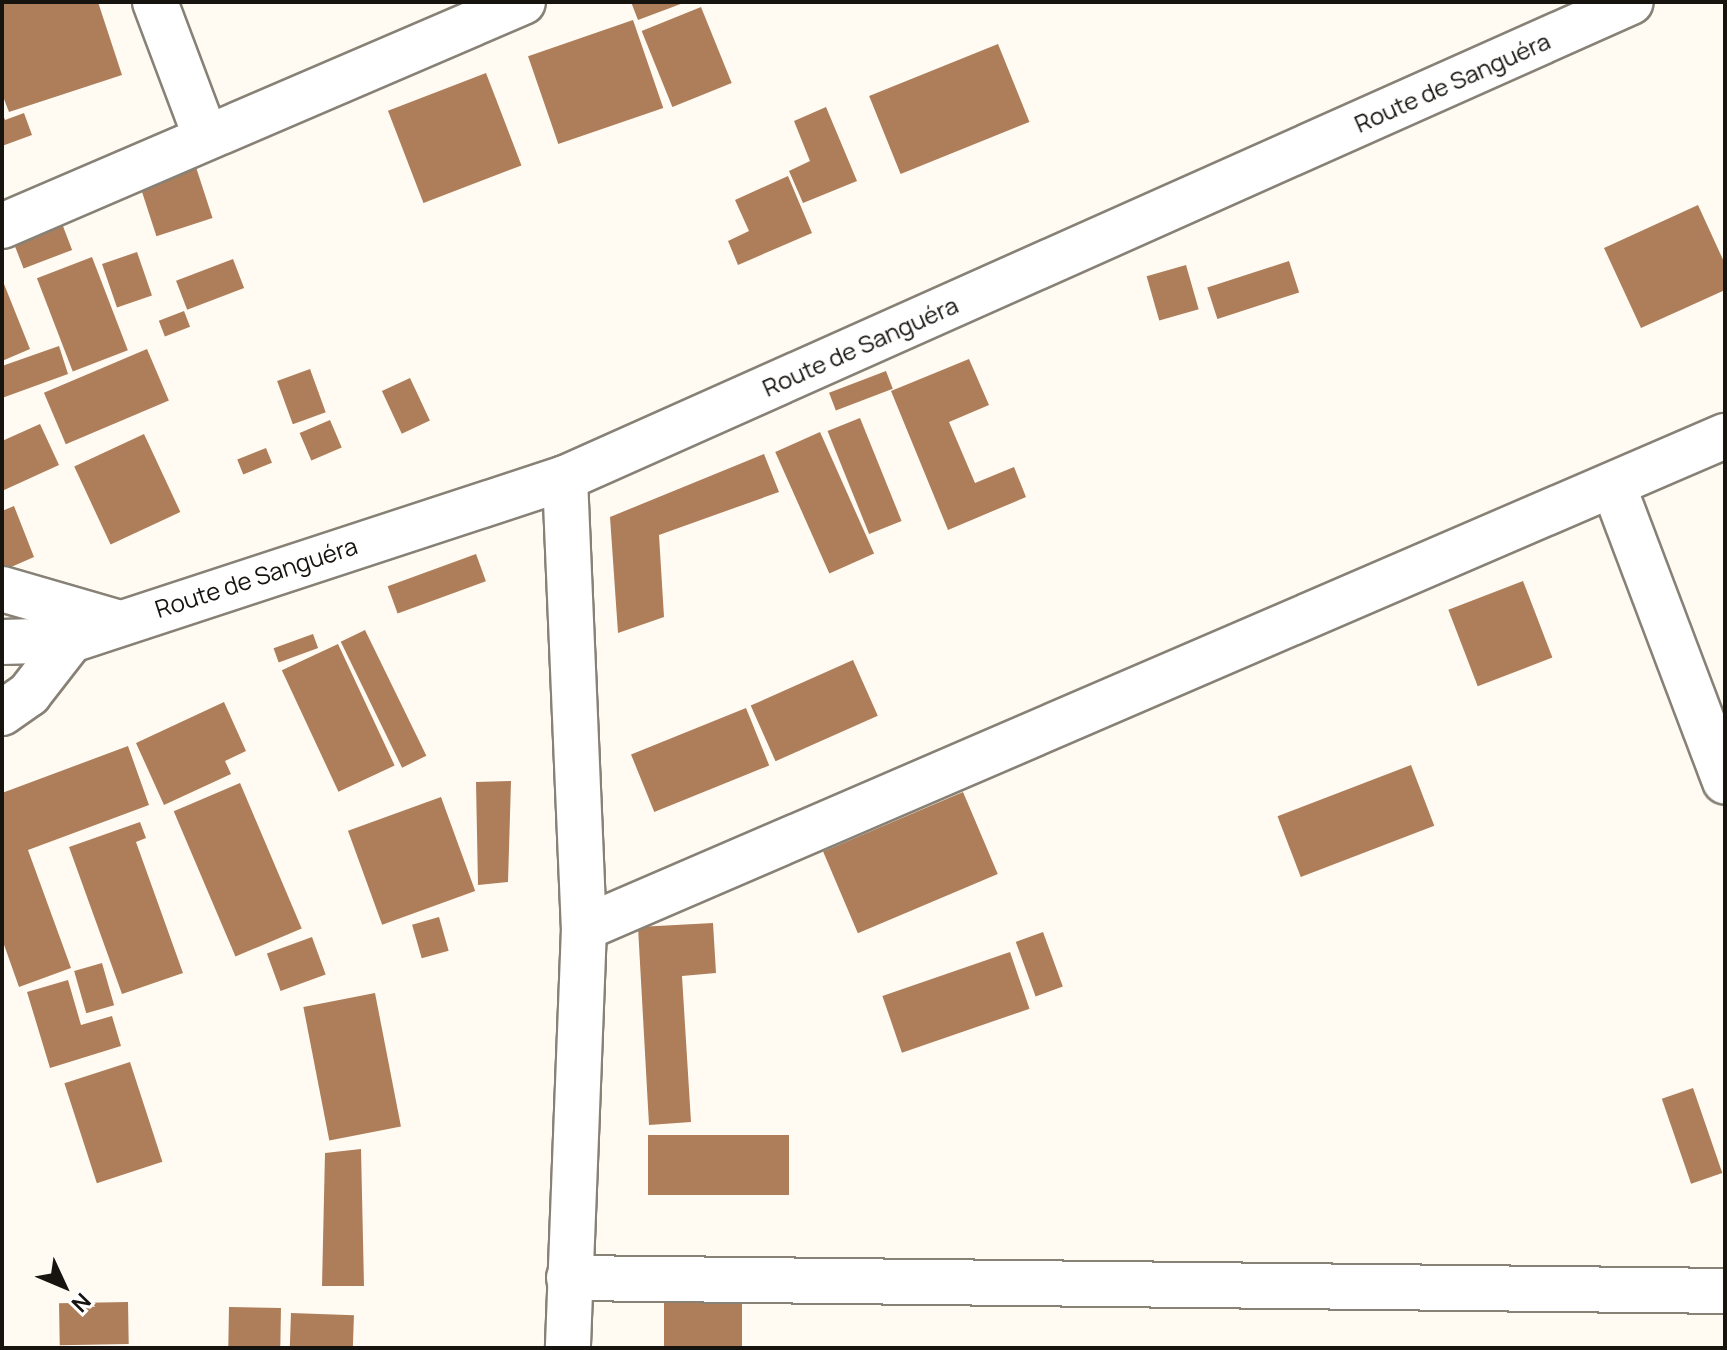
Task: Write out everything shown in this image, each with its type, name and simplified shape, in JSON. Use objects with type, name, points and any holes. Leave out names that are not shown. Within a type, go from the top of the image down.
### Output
[{"type":"street","points":[[155,2],[206,138]]},
{"type":"street","points":[[2,226],[523,2]]},
{"type":"street","name":"Route de Sanguéra","points":[[2,642],[71,640],[565,478],[1631,2]]},
{"type":"street","points":[[584,928],[1725,436]]},
{"type":"street","points":[[565,478],[584,928],[568,1348]]},
{"type":"street","points":[[1613,485],[1725,782]]},
{"type":"street","points":[[2,589],[120,623]]},
{"type":"street","points":[[2,713],[29,694],[71,640]]},
{"type":"street","points":[[569,1278],[1725,1291]]},
{"type":"building","points":[[2,2],[98,2],[122,75],[9,112],[2,94]]},
{"type":"building","points":[[631,2],[686,2],[638,20]]},
{"type":"building","points":[[701,7],[732,83],[672,107],[642,31]]},
{"type":"building","points":[[633,20],[663,108],[558,144],[528,56]]},
{"type":"building","points":[[998,44],[1029,122],[901,174],[869,96]]},
{"type":"building","points":[[486,73],[521,165],[423,203],[388,111]]},
{"type":"building","points":[[826,107],[857,181],[803,203],[789,171],[810,161],[794,121]]},
{"type":"building","points":[[2,112],[5,120],[24,113],[32,135],[2,146]]},
{"type":"building","points":[[194,161],[213,218],[156,236],[138,179]]},
{"type":"building","points":[[788,176],[812,233],[738,265],[728,241],[749,231],[735,200]]},
{"type":"building","points":[[1698,205],[1725,264],[1725,290],[1641,328],[1604,248]]},
{"type":"building","points":[[61,221],[72,250],[24,269],[12,240]]},
{"type":"building","points":[[137,252],[152,295],[117,308],[102,264]]},
{"type":"building","points":[[92,257],[128,350],[73,372],[37,278]]},
{"type":"building","points":[[233,259],[244,288],[187,310],[176,281]]},
{"type":"building","points":[[1289,261],[1299,292],[1217,319],[1207,288]]},
{"type":"building","points":[[1186,265],[1199,309],[1159,321],[1147,276]]},
{"type":"building","points":[[2,279],[30,349],[2,361]]},
{"type":"building","points":[[184,311],[190,327],[165,337],[159,321]]},
{"type":"building","points":[[59,346],[68,374],[2,398],[2,366]]},
{"type":"building","points":[[147,349],[169,401],[66,444],[44,393]]},
{"type":"building","points":[[969,359],[989,405],[949,422],[975,483],[1014,467],[1026,497],[948,530],[891,391]]},
{"type":"building","points":[[310,369],[326,412],[293,424],[277,381]]},
{"type":"building","points":[[886,371],[893,389],[836,411],[829,393]]},
{"type":"building","points":[[410,378],[430,421],[402,434],[382,391]]},
{"type":"building","points":[[860,418],[902,521],[869,534],[828,431]]},
{"type":"building","points":[[330,420],[342,448],[311,461],[300,433]]},
{"type":"building","points":[[40,424],[59,465],[2,491],[2,441]]},
{"type":"building","points":[[820,432],[874,554],[829,573],[775,452]]},
{"type":"building","points":[[144,434],[180,512],[111,544],[74,467]]},
{"type":"building","points":[[266,448],[272,463],[243,474],[237,460]]},
{"type":"building","points":[[764,454],[779,492],[659,535],[664,617],[618,633],[610,517]]},
{"type":"building","points":[[14,506],[34,557],[2,571],[2,511]]},
{"type":"building","points":[[476,554],[486,581],[398,613],[388,586]]},
{"type":"building","points":[[1523,581],[1552,658],[1478,686],[1448,610]]},
{"type":"building","points":[[365,630],[426,756],[402,768],[341,642]]},
{"type":"building","points":[[313,634],[318,648],[279,662],[274,648]]},
{"type":"building","points":[[338,644],[395,765],[338,792],[282,670]]},
{"type":"building","points":[[853,660],[878,716],[775,761],[751,706]]},
{"type":"building","points":[[224,702],[246,751],[225,761],[231,774],[164,805],[136,743]]},
{"type":"building","points":[[746,708],[769,765],[654,812],[631,754]]},
{"type":"building","points":[[128,746],[149,805],[28,850],[71,968],[19,987],[2,939],[2,793]]},
{"type":"building","points":[[1411,765],[1434,826],[1301,877],[1277,816]]},
{"type":"building","points":[[511,781],[508,882],[478,885],[476,782]]},
{"type":"building","points":[[240,783],[302,928],[235,957],[174,811]]},
{"type":"building","points":[[963,792],[998,874],[858,933],[823,851]]},
{"type":"building","points":[[441,797],[475,891],[382,925],[348,831]]},
{"type":"building","points":[[140,822],[146,838],[136,842],[183,973],[122,994],[69,847]]},
{"type":"building","points":[[439,917],[449,951],[422,958],[412,925]]},
{"type":"building","points":[[713,923],[716,973],[682,976],[691,1122],[649,1125],[638,927]]},
{"type":"building","points":[[1043,932],[1063,987],[1036,996],[1016,942]]},
{"type":"building","points":[[312,937],[326,975],[281,991],[267,953]]},
{"type":"building","points":[[1010,952],[1030,1009],[902,1053],[882,996]]},
{"type":"building","points":[[102,963],[114,1005],[86,1013],[74,971]]},
{"type":"building","points":[[68,980],[81,1025],[112,1016],[121,1046],[50,1068],[27,992]]},
{"type":"building","points":[[375,993],[401,1127],[329,1140],[303,1007]]},
{"type":"building","points":[[130,1062],[162,1162],[97,1183],[64,1083]]},
{"type":"building","points":[[1693,1088],[1722,1173],[1691,1184],[1662,1099]]},
{"type":"building","points":[[648,1135],[789,1135],[789,1195],[648,1195]]},
{"type":"building","points":[[361,1149],[364,1286],[322,1286],[325,1153]]},
{"type":"building","points":[[664,1288],[742,1288],[742,1348],[664,1348]]},
{"type":"building","points":[[128,1302],[129,1344],[60,1345],[59,1303]]},
{"type":"building","points":[[229,1307],[281,1308],[280,1348],[228,1348]]},
{"type":"building","points":[[291,1313],[354,1315],[353,1348],[290,1348]]}]
